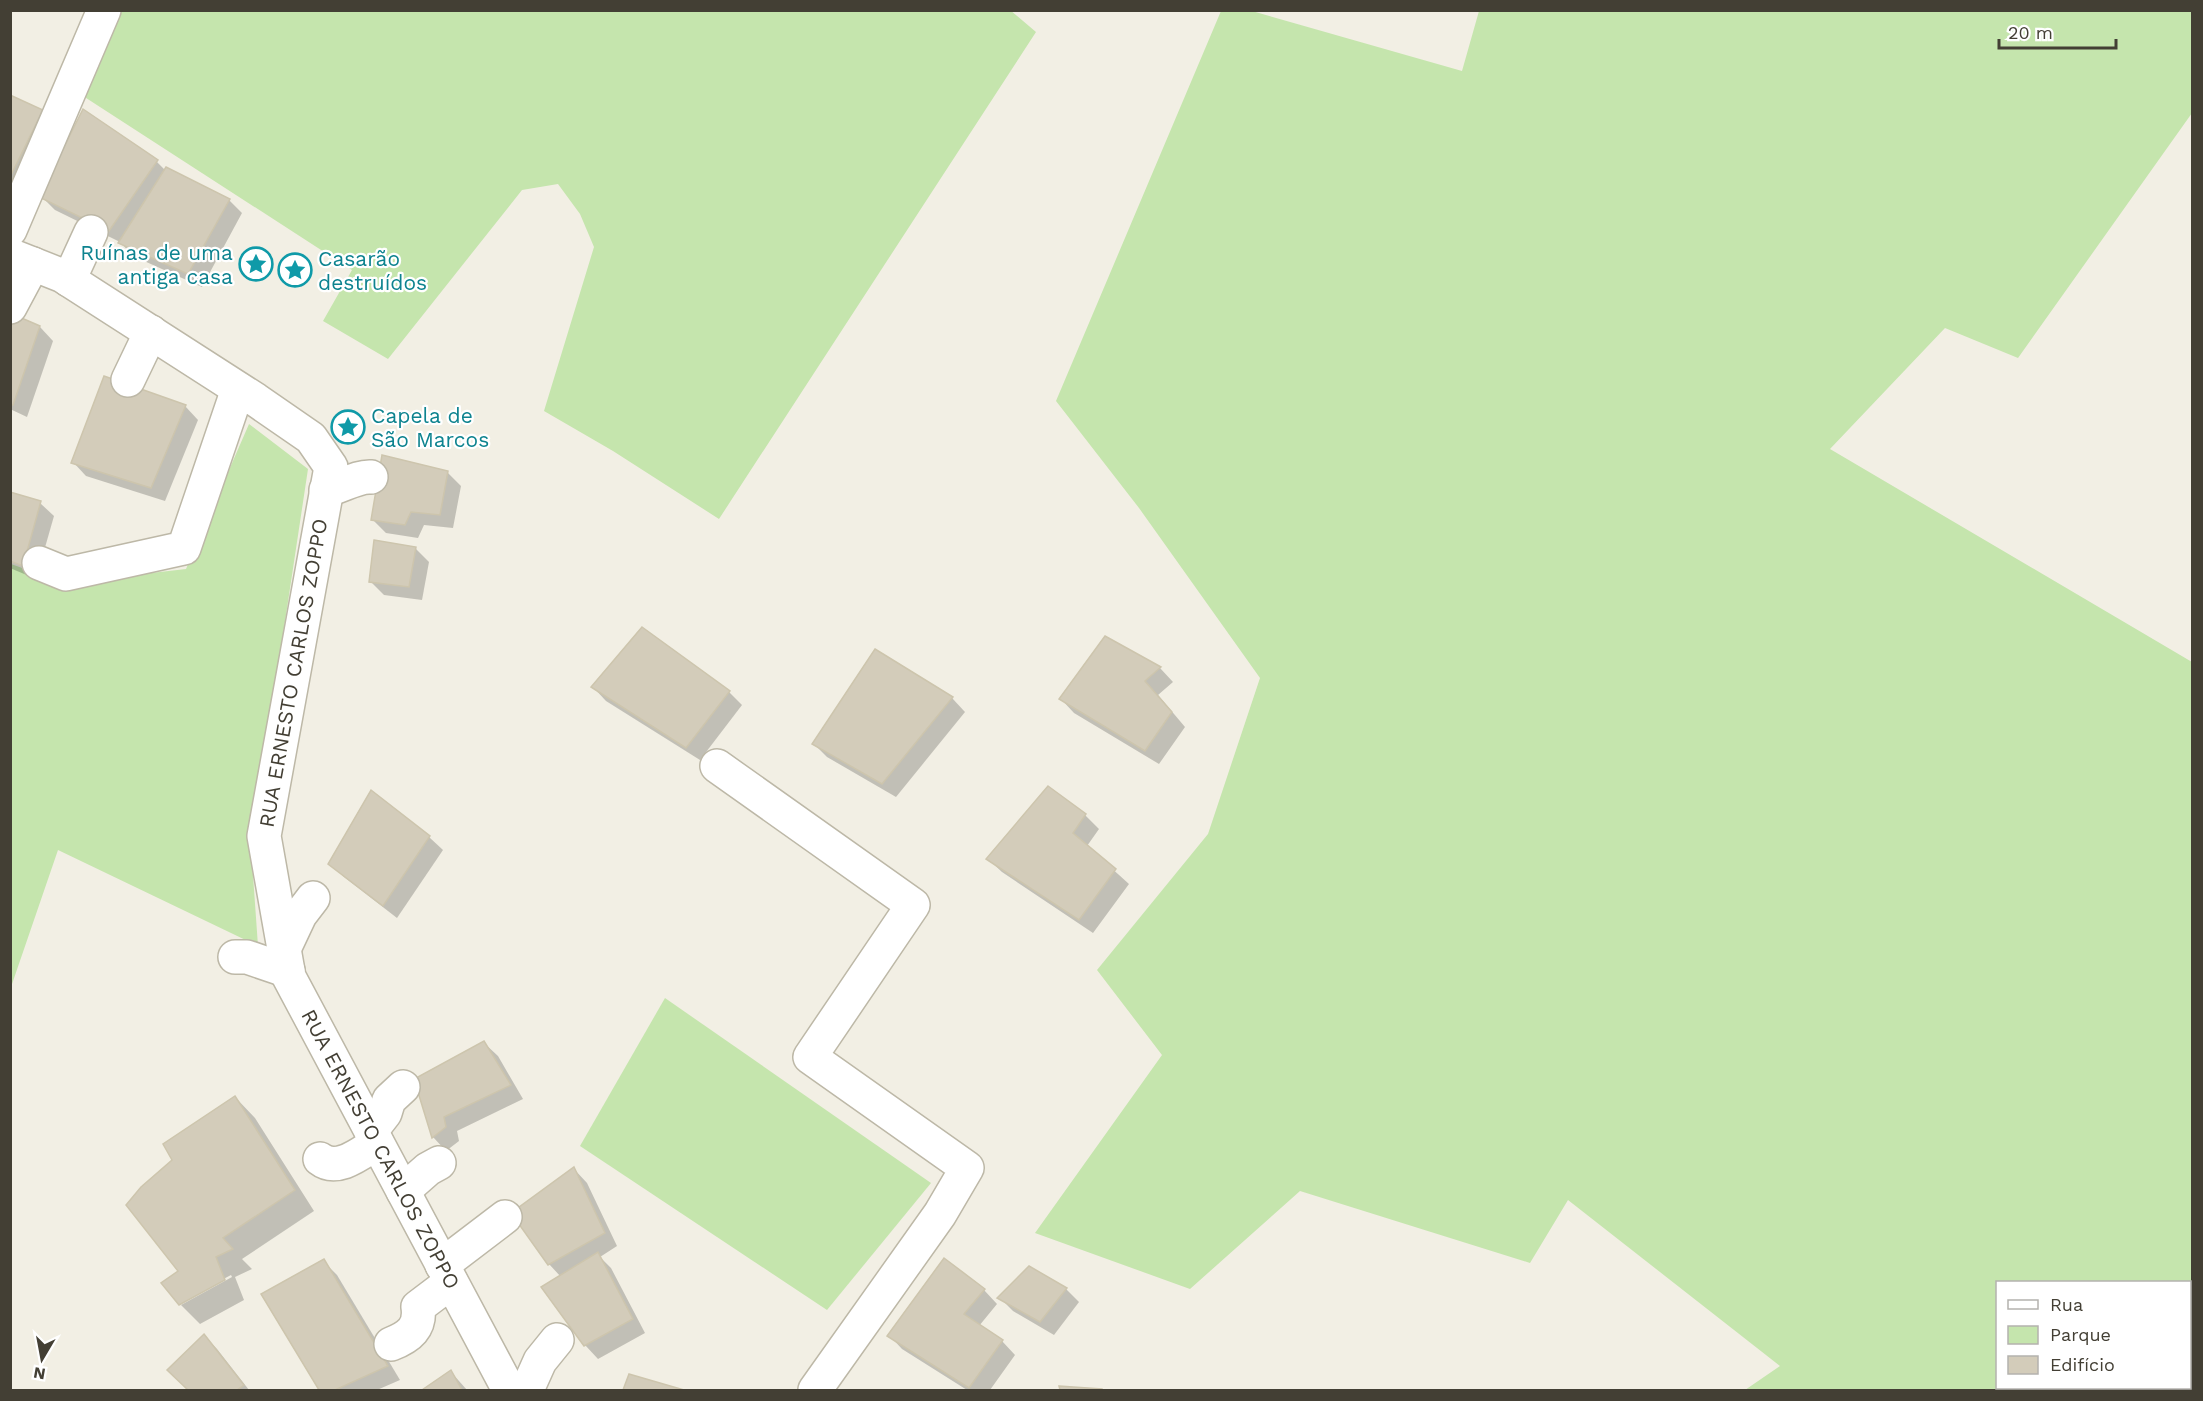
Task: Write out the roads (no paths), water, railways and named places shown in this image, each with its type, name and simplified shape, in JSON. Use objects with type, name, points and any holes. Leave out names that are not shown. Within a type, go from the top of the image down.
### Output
[{"type":"street","points":[[10,230],[52,108],[104,10]]},
{"type":"street","points":[[69,280],[91,232]]},
{"type":"street","points":[[10,307],[22,259]]},
{"type":"street","name":"RUA ERNESTO CARLOS ZOPPO","points":[[22,259],[69,280],[311,438],[331,467],[264,836],[289,977],[509,1389]]},
{"type":"street","points":[[128,380],[151,332]]},
{"type":"street","points":[[39,563],[66,574],[184,548],[238,389]]},
{"type":"street","points":[[326,490],[340,487],[365,476],[371,477]]},
{"type":"street","points":[[717,766],[913,905],[810,1057],[967,1168],[940,1214],[815,1390]]},
{"type":"street","points":[[235,957],[286,960],[300,915],[313,898]]},
{"type":"street","points":[[320,1159],[326,1164],[338,1164],[374,1137],[389,1100],[403,1087]]},
{"type":"street","points":[[403,1191],[428,1169],[439,1163]]},
{"type":"street","points":[[391,1344],[412,1332],[419,1317],[418,1307],[447,1274],[505,1217]]},
{"type":"street","points":[[509,1389],[540,1361],[556,1340]]},
{"type":"place","name":"Ruínas de uma antiga casa","points":[[256,264]]},
{"type":"place","name":"Casarão destruídos","points":[[295,270]]},
{"type":"place","name":"Capela de São Marcos","points":[[348,427]]}]
